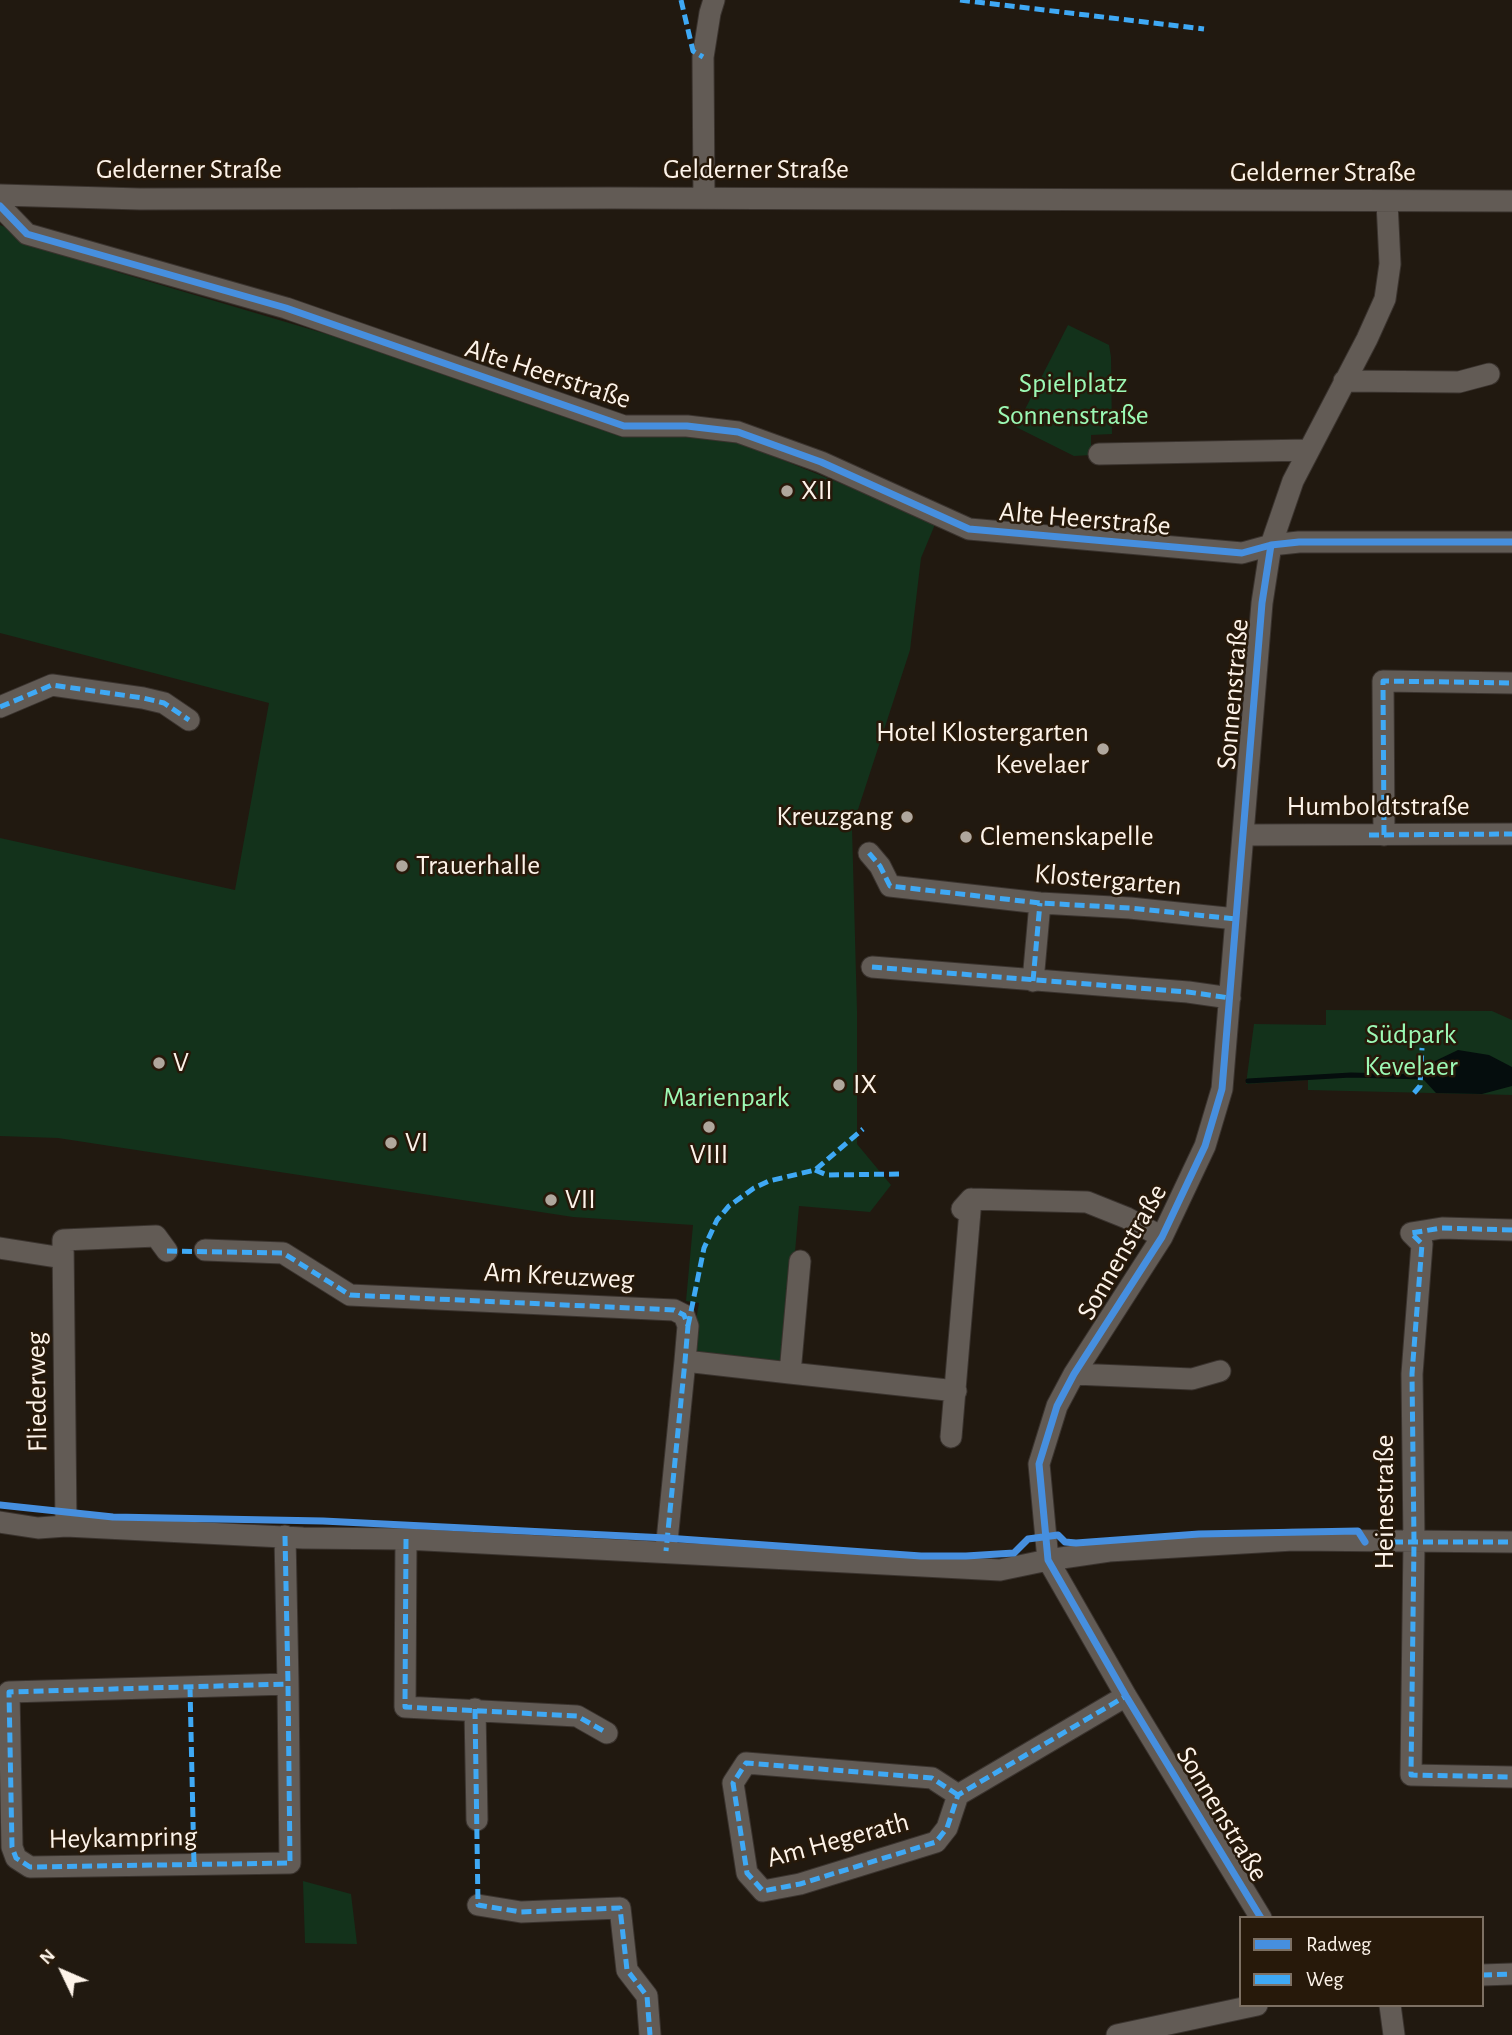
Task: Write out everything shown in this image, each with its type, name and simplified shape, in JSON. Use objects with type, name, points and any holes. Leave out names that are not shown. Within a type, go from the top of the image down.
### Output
[{"type":"street","points":[[704,198],[704,57],[714,0]]},
{"type":"street","name":"Gelderner Straße","points":[[0,195],[140,199],[1512,201]]},
{"type":"street","name":"Sonnenstraße","points":[[1260,1916],[1126,1696],[1048,1560],[1039,1464],[1057,1406],[1074,1374],[1162,1237],[1205,1146],[1222,1089],[1262,603],[1271,545],[1281,512],[1308,450],[1373,328],[1385,299],[1390,264],[1387,202]]},
{"type":"street","name":"Alte Heerstraße","points":[[0,206],[27,234],[286,308],[624,426],[687,426],[738,432],[821,462],[969,529],[1242,553],[1271,545],[1299,542],[1512,542]]},
{"type":"street","points":[[1344,381],[1459,382],[1489,374]]},
{"type":"street","points":[[1099,454],[1308,450]]},
{"type":"street","points":[[1384,835],[1383,681],[1512,683]]},
{"type":"street","points":[[0,707],[52,685],[143,698],[164,704],[189,720]]},
{"type":"street","name":"Humboldtstraße","points":[[1243,835],[1512,834]]},
{"type":"street","name":"Klostergarten","points":[[869,853],[880,866],[890,886],[1040,903],[1130,908],[1236,919]]},
{"type":"street","points":[[1033,981],[1040,903]]},
{"type":"street","points":[[872,967],[1188,992],[1230,999]]},
{"type":"street","name":"Sonnenstraße","points":[[956,1391],[965,1205],[1087,1202],[1127,1218],[1162,1237]]},
{"type":"street","name":"Heinestraße","points":[[1512,1230],[1442,1228],[1411,1233],[1422,1244],[1412,1374],[1414,1542],[1411,1775],[1512,1777]]},
{"type":"street","points":[[0,1248],[63,1258],[63,1240],[162,1244]]},
{"type":"street","name":"Am Kreuzweg","points":[[205,1250],[283,1253],[350,1295],[674,1310],[684,1315],[688,1326],[666,1551]]},
{"type":"street","name":"Fliederweg","points":[[63,1258],[66,1526]]},
{"type":"street","points":[[790,1373],[800,1261]]},
{"type":"street","points":[[685,1361],[956,1391],[951,1437]]},
{"type":"street","points":[[1074,1374],[1192,1379],[1220,1371]]},
{"type":"street","points":[[0,1522],[38,1528],[66,1526],[406,1539],[1000,1570],[1110,1551],[1293,1540],[1512,1542]]},
{"type":"street","name":"Heykampring","points":[[285,1536],[288,1684],[290,1863],[30,1867],[16,1858],[12,1847],[9,1692],[288,1684]]},
{"type":"street","points":[[406,1539],[405,1707],[577,1716],[607,1734]]},
{"type":"street","points":[[958,1794],[1126,1696]]},
{"type":"street","points":[[475,1709],[477,1820]]},
{"type":"street","name":"Am Hegerath","points":[[746,1763],[932,1778],[958,1794],[947,1828],[936,1842],[800,1884],[763,1891],[747,1873],[733,1783],[746,1763]]},
{"type":"street","points":[[478,1905],[521,1912],[620,1908],[627,1970],[647,1996],[650,2035]]},
{"type":"street","points":[[1484,1975],[1512,1974]]},
{"type":"street","points":[[1117,2035],[1248,2007]]},
{"type":"street","points":[[1391,2007],[1394,2035]]},
{"type":"green space","name":"Marienpark","points":[[0,225],[117,272],[333,336],[624,429],[738,442],[936,522],[921,558],[910,650],[852,828],[857,1011],[857,1144],[891,1185],[870,1212],[799,1206],[785,1367],[689,1359],[699,1303],[686,1301],[693,1225],[573,1217],[58,1138],[0,1136],[0,838],[235,890],[269,703],[0,633]]},
{"type":"green space","name":"Spielplatz Sonnenstraße","points":[[1068,325],[1109,345],[1112,434],[1091,435],[1091,455],[1074,456],[1016,427]]},
{"type":"green space","name":"Südpark Kevelaer","points":[[1326,1010],[1492,1011],[1512,1020],[1512,1095],[1308,1090],[1308,1080],[1246,1084],[1254,1024],[1326,1025]]},
{"type":"green space","points":[[303,1881],[351,1894],[357,1944],[305,1943]]},
{"type":"shaded area","points":[[1458,1050],[1489,1055],[1512,1067],[1512,1086],[1482,1094],[1436,1093],[1423,1079],[1424,1074],[1435,1061]]},
{"type":"waterway","points":[[1248,1081],[1351,1075],[1424,1077]]},
{"type":"marked path","points":[[681,0],[693,51],[703,57]]},
{"type":"marked path","points":[[960,0],[1204,29]]},
{"type":"marked path","points":[[1384,835],[1383,681],[1512,683]]},
{"type":"marked path","points":[[0,707],[52,685],[164,703],[189,720]]},
{"type":"marked path","points":[[1369,835],[1512,834]]},
{"type":"marked path","points":[[869,853],[880,866],[890,886],[1040,903],[1130,908],[1236,919]]},
{"type":"marked path","points":[[1033,981],[1040,903]]},
{"type":"marked path","points":[[872,967],[1188,992],[1230,998]]},
{"type":"marked path","points":[[1414,1093],[1420,1086],[1422,1048]]},
{"type":"marked path","points":[[688,1326],[704,1248],[717,1220],[729,1206],[769,1181],[815,1170],[863,1129]]},
{"type":"marked path","points":[[815,1170],[827,1175],[901,1174]]},
{"type":"marked path","points":[[1512,1230],[1442,1228],[1411,1233],[1422,1244],[1412,1374],[1414,1542],[1411,1775],[1512,1777]]},
{"type":"marked path","points":[[167,1251],[283,1253],[350,1295],[674,1310],[684,1315],[688,1326],[666,1551]]},
{"type":"marked path","points":[[285,1536],[288,1684],[290,1863],[30,1867],[16,1858],[12,1847],[9,1692],[288,1684]]},
{"type":"marked path","points":[[406,1539],[405,1707],[577,1716],[607,1733]]},
{"type":"marked path","points":[[1393,1542],[1512,1542]]},
{"type":"marked path","points":[[190,1687],[194,1865]]},
{"type":"marked path","points":[[958,1795],[932,1778],[746,1763],[733,1783],[747,1873],[763,1891],[800,1884],[936,1842],[947,1828],[958,1795],[1126,1696]]},
{"type":"marked path","points":[[475,1709],[478,1905],[521,1912],[620,1908],[627,1970],[647,1996],[650,2035]]},
{"type":"marked path","points":[[1484,1975],[1512,1974]]},
{"type":"cycle path","points":[[0,206],[27,234],[286,308],[624,426],[687,426],[738,432],[821,462],[969,529],[1242,553],[1271,545],[1299,542],[1512,542]]},
{"type":"cycle path","points":[[1260,1916],[1126,1696],[1048,1560],[1039,1464],[1057,1406],[1074,1374],[1162,1237],[1205,1146],[1222,1089],[1262,603],[1271,545]]},
{"type":"cycle path","points":[[0,1505],[113,1517],[323,1521],[666,1538],[921,1556],[1014,1553],[1028,1539],[1058,1535],[1065,1542],[1076,1543],[1199,1534],[1358,1531],[1365,1542]]},
{"type":"place","name":"XII","points":[[787,491]]},
{"type":"place","name":"Hotel Klostergarten Kevelaer","points":[[1103,749]]},
{"type":"place","name":"Kreuzgang","points":[[907,817]]},
{"type":"place","name":"Clemenskapelle","points":[[966,837]]},
{"type":"place","name":"Trauerhalle","points":[[402,866]]},
{"type":"place","name":"V","points":[[159,1063]]},
{"type":"place","name":"IX","points":[[839,1085]]},
{"type":"place","name":"VIII","points":[[709,1127]]},
{"type":"place","name":"VI","points":[[391,1143]]},
{"type":"place","name":"VII","points":[[551,1200]]}]
